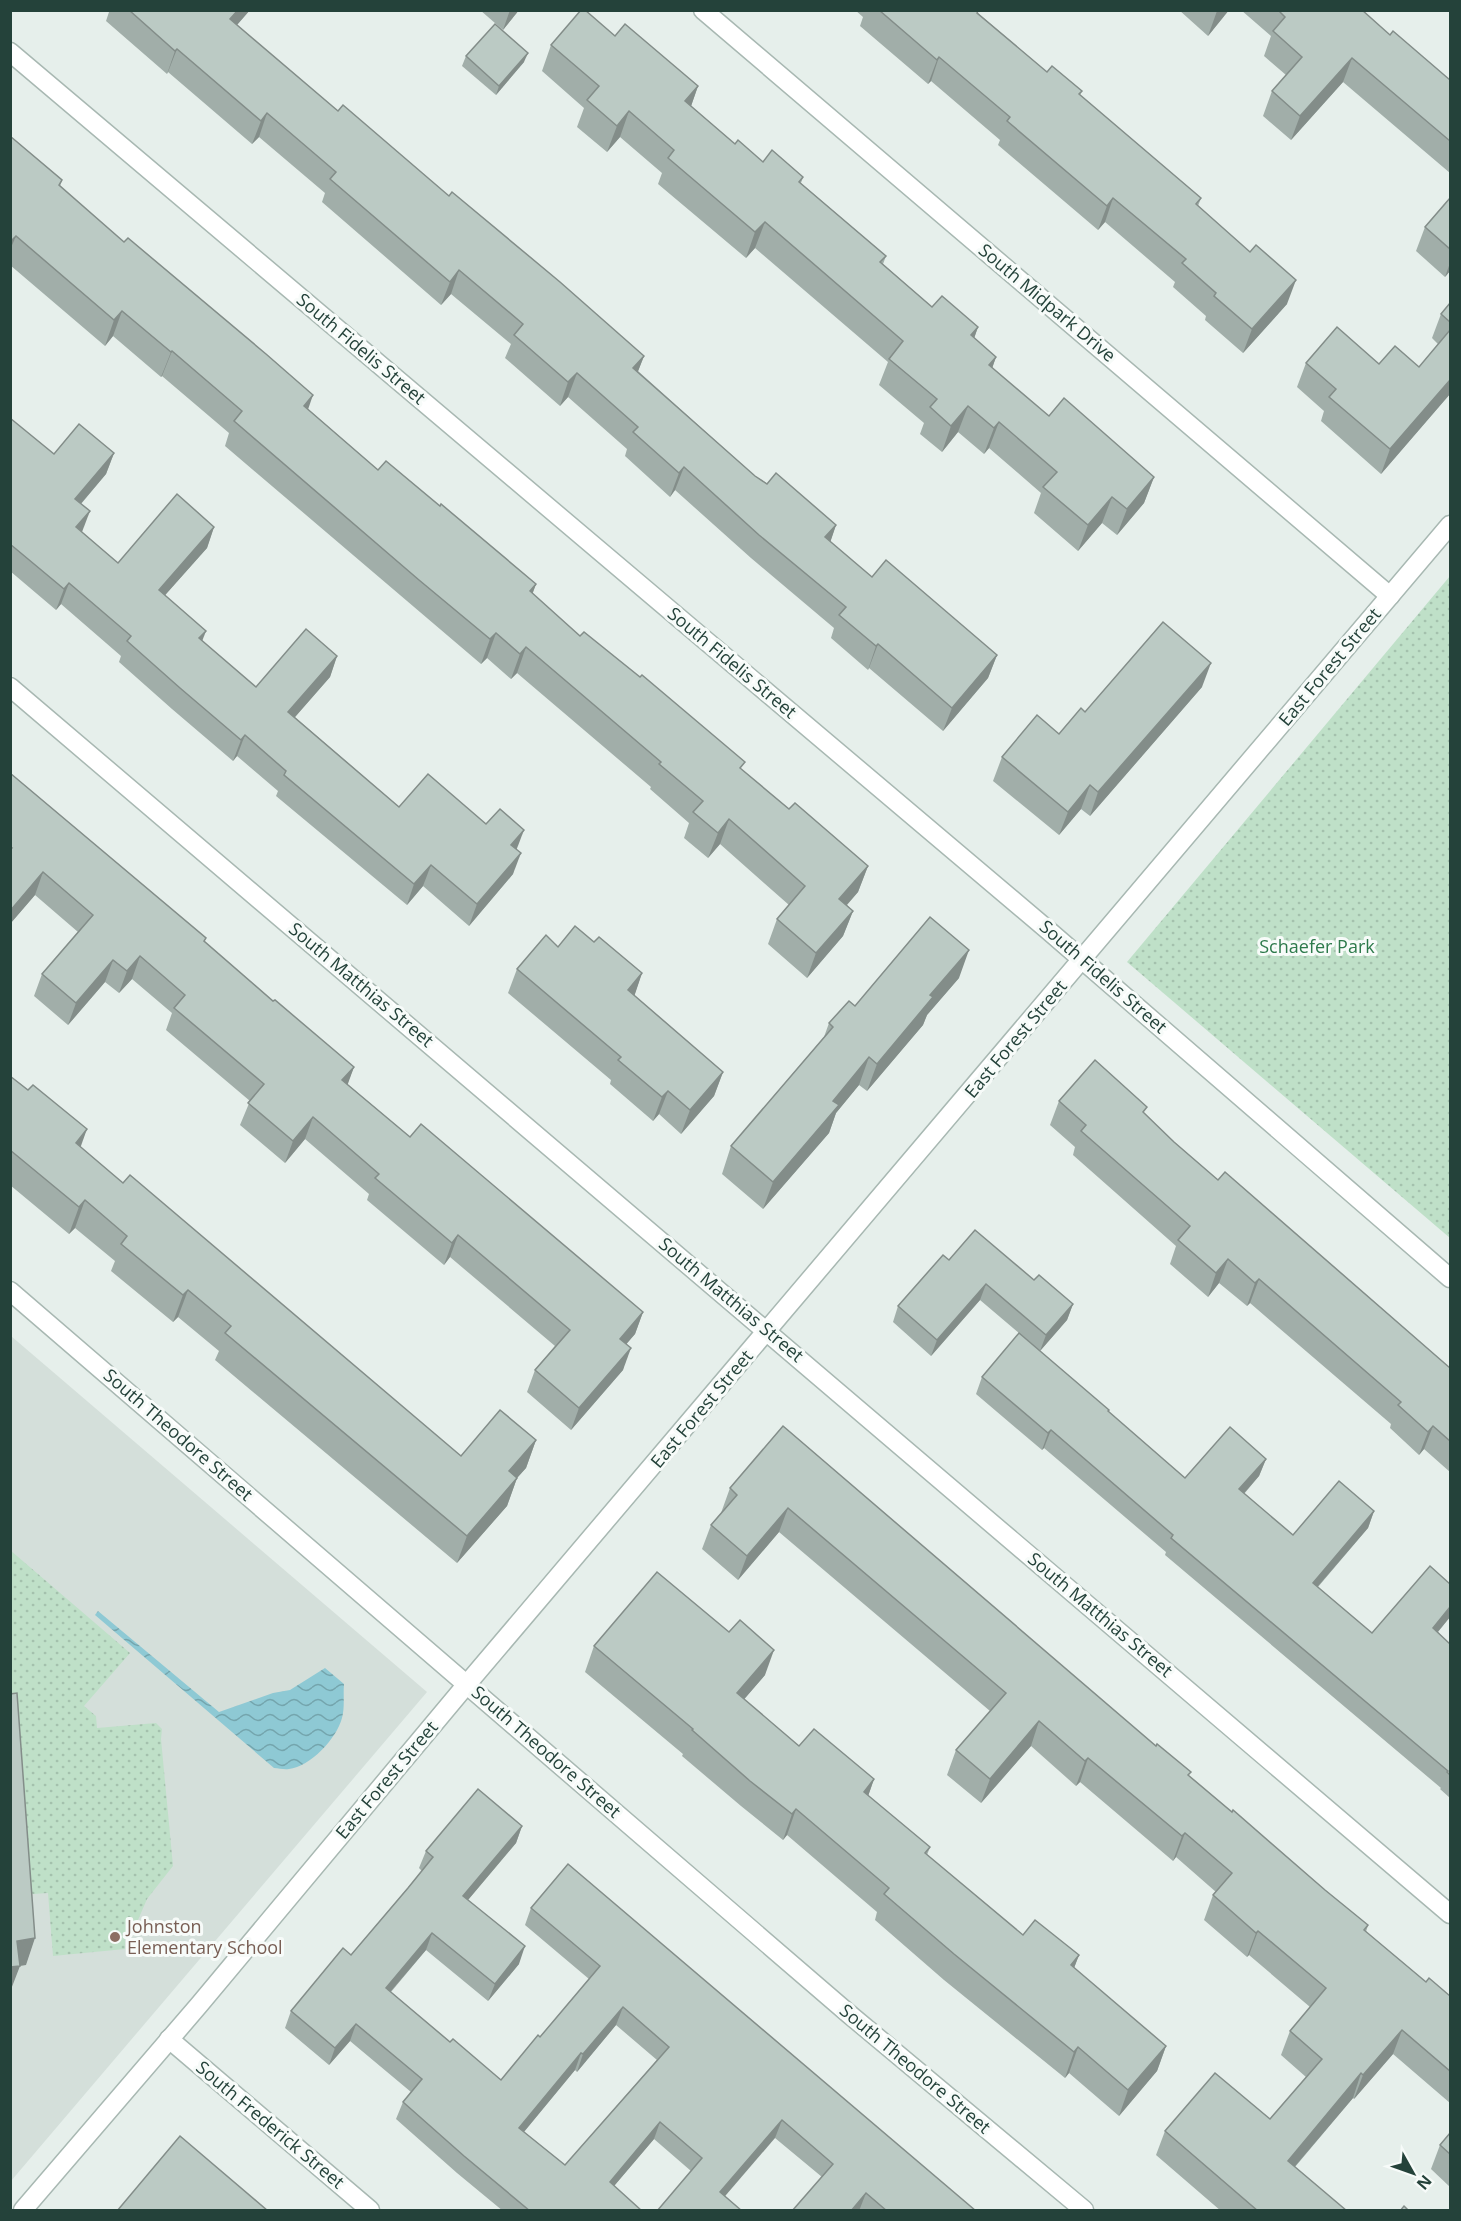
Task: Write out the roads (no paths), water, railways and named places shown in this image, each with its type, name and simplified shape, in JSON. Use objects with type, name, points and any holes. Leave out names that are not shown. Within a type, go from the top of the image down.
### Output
[{"type":"street","name":"South Midpark Drive","points":[[703,10],[1390,596]]},
{"type":"street","name":"South Fidelis Street","points":[[10,52],[1083,960],[1450,1278]]},
{"type":"street","name":"East Forest Street","points":[[23,2211],[1450,525]]},
{"type":"street","name":"South Matthias Street","points":[[10,687],[1450,1914]]},
{"type":"street","name":"South Theodore Street","points":[[10,1291],[849,2014],[1084,2211]]},
{"type":"street","name":"South Frederick Street","points":[[169,2039],[370,2211]]},
{"type":"water","points":[[98,1611],[219,1712],[273,1693],[290,1690],[325,1668],[344,1684],[343,1710],[339,1726],[322,1750],[305,1763],[289,1769],[274,1768],[95,1615]]},
{"type":"place","name":"Johnston Elementary School","points":[[115,1937]]},
{"type":"park label","name":"Schaefer Park","points":[[1317,947]]}]
